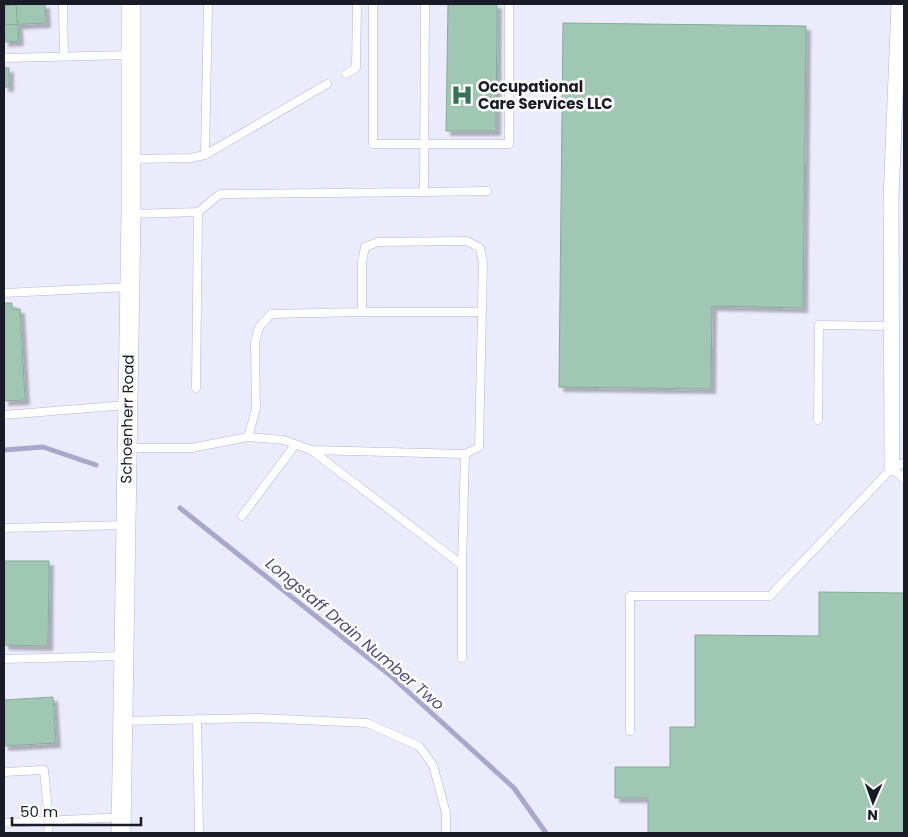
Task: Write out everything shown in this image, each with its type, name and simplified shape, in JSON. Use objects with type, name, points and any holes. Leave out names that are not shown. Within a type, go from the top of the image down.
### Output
[{"type":"street","name":"Schoenherr Road","points":[[122,825],[131,214],[131,4]]},
{"type":"street","points":[[898,465],[892,326],[892,198],[899,122],[899,4]]},
{"type":"lane","points":[[63,4],[64,56]]},
{"type":"lane","points":[[206,155],[208,4]]},
{"type":"lane","points":[[346,74],[356,68],[357,4]]},
{"type":"lane","points":[[373,4],[373,144],[509,144],[509,4]]},
{"type":"lane","points":[[424,192],[425,4]]},
{"type":"lane","points":[[4,58],[132,55]]},
{"type":"lane","points":[[131,159],[190,158],[206,155],[327,84]]},
{"type":"lane","points":[[131,214],[198,212],[220,194],[487,191]]},
{"type":"lane","points":[[196,388],[198,212]]},
{"type":"lane","points":[[127,448],[191,448],[248,437],[284,440],[311,450],[464,454],[479,447],[483,263],[480,248],[467,241],[378,242],[365,247],[362,262],[362,312]]},
{"type":"lane","points":[[4,293],[129,287]]},
{"type":"lane","points":[[248,437],[256,409],[255,343],[259,327],[271,314],[482,312]]},
{"type":"lane","points":[[818,420],[819,326],[892,326]]},
{"type":"lane","points":[[4,415],[127,405]]},
{"type":"lane","points":[[242,516],[295,445]]},
{"type":"lane","points":[[311,450],[462,565]]},
{"type":"lane","points":[[462,658],[464,454]]},
{"type":"lane","points":[[630,730],[630,596],[770,596],[898,465],[904,479]]},
{"type":"lane","points":[[4,528],[126,525]]},
{"type":"lane","points":[[4,660],[125,656]]},
{"type":"lane","points":[[124,721],[258,718],[366,723],[419,746],[434,765],[446,813],[446,833]]},
{"type":"lane","points":[[197,719],[199,833]]},
{"type":"lane","points":[[4,772],[44,770],[49,821],[48,833]]},
{"type":"lane","points":[[4,823],[49,821],[122,825]]},
{"type":"shaded area","points":[[4,4],[904,4],[904,833],[4,833]]},
{"type":"building","points":[[4,4],[45,4],[46,23],[4,25]]},
{"type":"building","points":[[448,4],[497,4],[496,131],[446,131]]},
{"type":"building","points":[[16,5],[19,41],[4,42],[4,6]]},
{"type":"building","points":[[563,23],[806,26],[803,308],[712,306],[711,389],[559,387]]},
{"type":"building","points":[[4,68],[9,68],[9,87],[4,87]]},
{"type":"building","points":[[4,303],[12,303],[12,309],[20,309],[25,400],[4,401]]},
{"type":"building","points":[[4,561],[49,561],[48,646],[4,645]]},
{"type":"building","points":[[819,592],[904,593],[904,833],[648,833],[648,798],[615,798],[615,767],[670,767],[670,727],[695,727],[695,635],[819,636]]},
{"type":"building","points":[[53,697],[56,743],[4,746],[4,700]]},
{"type":"waterway","name":"Longstaff Drain Number Two","points":[[4,450],[43,447],[96,465]]},
{"type":"waterway","name":"Longstaff Drain Number Two","points":[[180,508],[391,676],[514,788],[546,833]]},
{"type":"place","name":"Occupational Care Services LLC","points":[[462,95]]}]
